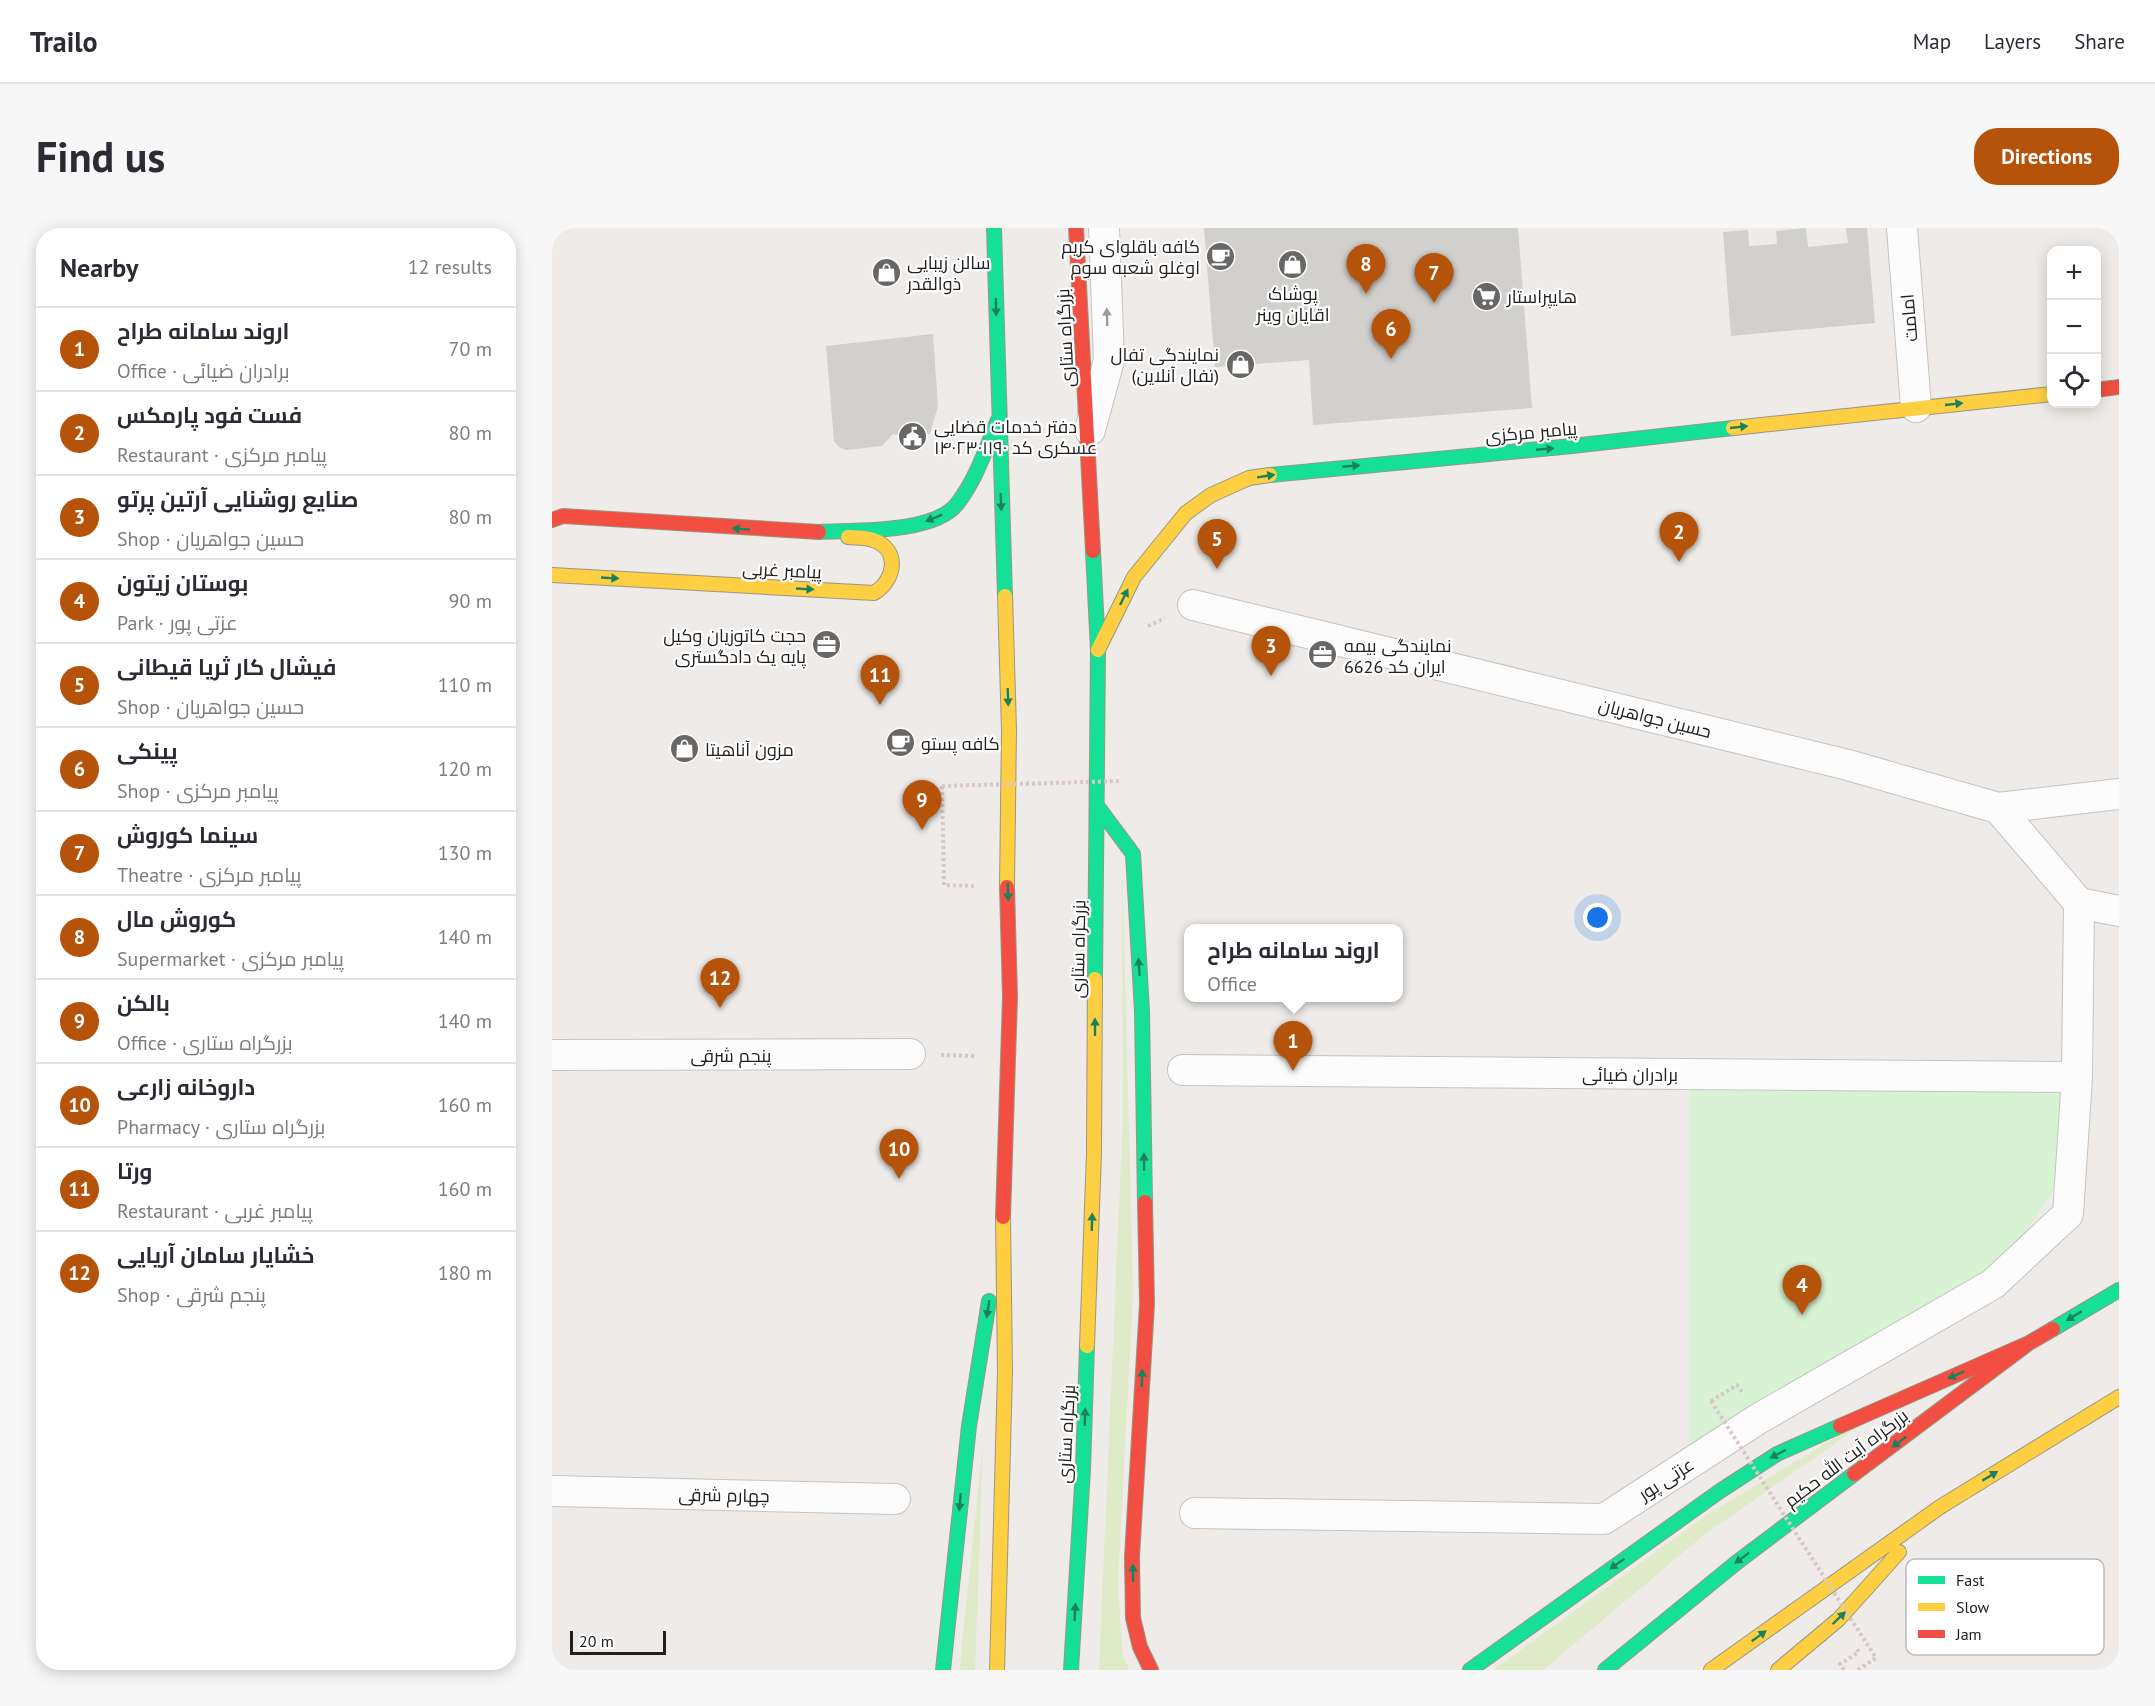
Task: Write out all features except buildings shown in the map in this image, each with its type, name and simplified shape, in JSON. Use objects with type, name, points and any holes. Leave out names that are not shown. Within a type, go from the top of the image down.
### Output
[{"type":"main road","points":[[994,228],[1009,730],[1007,886],[1010,997],[1003,1210],[1005,1372],[997,1670]]},
{"type":"main road","name":"بزرگراه ستاری","points":[[1071,1670],[1088,1353],[1094,1152],[1098,807],[1098,650],[1076,228]]},
{"type":"main road","points":[[2101,389],[2119,387]]},
{"type":"main road","name":"پیامبر مرکزی","points":[[1098,650],[1134,577],[1186,513],[1211,495],[1249,478],[1293,471],[1572,446],[2047,394]]},
{"type":"main road","name":"پیامبر غربی","points":[[808,534],[903,527],[937,519],[956,506],[970,485],[998,420]]},
{"type":"main road","name":"پیامبر غربی","points":[[552,575],[874,593],[889,583],[892,575],[891,559],[883,546],[869,538],[556,516]]},
{"type":"main road","points":[[1098,807],[1132,854],[1142,1011],[1146,1304],[1132,1557],[1133,1618],[1140,1647],[1151,1670]]},
{"type":"main road","points":[[943,1670],[969,1426],[1003,1210]]},
{"type":"main road","name":"بزرگراه آیت الله حکیم","points":[[1605,1670],[1736,1563],[2029,1343],[2119,1290]]},
{"type":"main road","points":[[1470,1670],[1711,1498],[1777,1454],[2029,1343]]},
{"type":"main road","points":[[1711,1670],[1940,1507],[2119,1397]]},
{"type":"main road","points":[[1778,1670],[1839,1619],[1940,1507]]},
{"type":"street","points":[[1088,435],[1109,360],[1104,228]]},
{"type":"street","name":"امامت","points":[[1902,228],[1916,407]]},
{"type":"street","name":"حسین جواهریان","points":[[1193,605],[1848,765],[1998,808],[2119,794]]},
{"type":"street","points":[[1998,808],[2079,903],[2119,911]]},
{"type":"street","points":[[2077,1077],[2079,903]]},
{"type":"street","name":"پنجم شرقی","points":[[552,1055],[910,1054]]},
{"type":"street","name":"برادران ضیائی","points":[[1183,1070],[2077,1077]]},
{"type":"street","name":"عزتی پور","points":[[1195,1513],[1604,1519],[1758,1419],[1993,1284],[2068,1214],[2077,1077]]},
{"type":"street","name":"چهارم شرقی","points":[[552,1491],[895,1499]]},
{"type":"path","points":[[944,885],[942,786],[1121,781]]},
{"type":"path","points":[[910,1054],[1008,1057]]},
{"type":"path","points":[[1737,1384],[1711,1401],[1876,1658],[1858,1670]]},
{"type":"path","points":[[1844,1670],[1840,1664],[1859,1652]]},
{"type":"green space","points":[[1122,862],[1133,1294],[1118,1581],[1122,1653],[1129,1670],[1099,1670],[1123,1115]]},
{"type":"green space","points":[[1689,1085],[2068,1090],[2059,1183],[2003,1265],[1689,1451]]},
{"type":"green space","points":[[1891,1404],[1704,1535],[1543,1670],[1493,1670],[1708,1514]]},
{"type":"green space","points":[[983,1445],[975,1670],[960,1670],[962,1643]]},
{"type":"traffic: fast","points":[[994,228],[1005,596]]},
{"type":"traffic: fast","points":[[819,532],[912,526],[946,514],[957,504],[970,485],[998,420]]},
{"type":"traffic: fast","points":[[1270,475],[1733,428]]},
{"type":"traffic: fast","points":[[1093,551],[1098,650],[1095,979]]},
{"type":"traffic: fast","points":[[1098,807],[1133,854],[1142,1011],[1145,1202]]},
{"type":"traffic: fast","points":[[2053,1329],[2119,1290]]},
{"type":"traffic: fast","points":[[943,1670],[969,1426],[989,1301]]},
{"type":"traffic: fast","points":[[1071,1670],[1083,1469],[1087,1346]]},
{"type":"traffic: fast","points":[[1470,1670],[1720,1491],[1777,1454],[1840,1426]]},
{"type":"traffic: fast","points":[[1605,1670],[1736,1563],[1854,1474]]},
{"type":"traffic: slow","points":[[1733,428],[2047,395]]},
{"type":"traffic: slow","points":[[1098,650],[1134,577],[1186,513],[1211,495],[1249,478],[1270,475]]},
{"type":"traffic: slow","points":[[552,575],[874,593],[887,580],[890,573],[892,565],[888,550],[873,540],[848,537]]},
{"type":"traffic: slow","points":[[1005,596],[1009,730],[1007,887]]},
{"type":"traffic: slow","points":[[1087,1346],[1094,1152],[1095,979]]},
{"type":"traffic: slow","points":[[997,1670],[1005,1372],[1003,1217]]},
{"type":"traffic: slow","points":[[1711,1670],[1940,1507],[2119,1397]]},
{"type":"traffic: slow","points":[[1778,1670],[1839,1619],[1899,1552]]},
{"type":"traffic: jam","points":[[1076,228],[1093,551]]},
{"type":"traffic: jam","points":[[2101,389],[2119,387]]},
{"type":"traffic: jam","points":[[552,520],[563,516],[819,532]]},
{"type":"traffic: jam","points":[[1003,1217],[1010,997],[1007,887]]},
{"type":"traffic: jam","points":[[1145,1202],[1147,1304],[1132,1557],[1133,1618],[1140,1647],[1151,1670]]},
{"type":"traffic: jam","points":[[1854,1474],[2029,1343],[2053,1329]]},
{"type":"traffic: jam","points":[[1840,1426],[2029,1343]]},
{"type":"place","name":"کافه باقلوای کریم اوغلو شعبه سوم","points":[[1221,256]]},
{"type":"place","name":"پوشاک اقایان وینر","points":[[1293,264]]},
{"type":"place","name":"سالن زیبایی ذوالقدر","points":[[886,272]]},
{"type":"place","name":"کوروش مال","points":[[1366,294]]},
{"type":"place","name":"هایپراستار","points":[[1486,296]]},
{"type":"place","name":"سینما کوروش","points":[[1434,303]]},
{"type":"place","name":"پینکی","points":[[1391,359]]},
{"type":"place","name":"نمایندگی تفال (تفال آنلاین)","points":[[1240,364]]},
{"type":"place","name":"دفتر خدمات قضایی عسکری کد ۱۴۰۲۳۰۱۱۹۰","points":[[913,436]]},
{"type":"place","name":"فست فود پارمکس","points":[[1679,562]]},
{"type":"place","name":"فیشال کار ثریا قیطانی","points":[[1217,569]]},
{"type":"place","name":"حجت کاتوزیان وکیل پایه یک دادگستری","points":[[827,645]]},
{"type":"place","name":"نمایندگی بیمه ایران کد 6626","points":[[1323,655]]},
{"type":"place","name":"صنایع روشنایی آرتین پرتو","points":[[1271,676]]},
{"type":"place","name":"ورتا","points":[[880,705]]},
{"type":"place","name":"کافه پستو","points":[[900,743]]},
{"type":"place","name":"مزون آناهیتا","points":[[684,749]]},
{"type":"place","name":"بالکن","points":[[922,830]]},
{"type":"place","name":"خشایار سامان آریایی","points":[[720,1008]]},
{"type":"place","name":"اروند سامانه طراح","points":[[1293,1071]]},
{"type":"place","name":"داروخانه زارعی","points":[[899,1179]]},
{"type":"place","name":"بوستان زیتون","points":[[1802,1315]]}]
